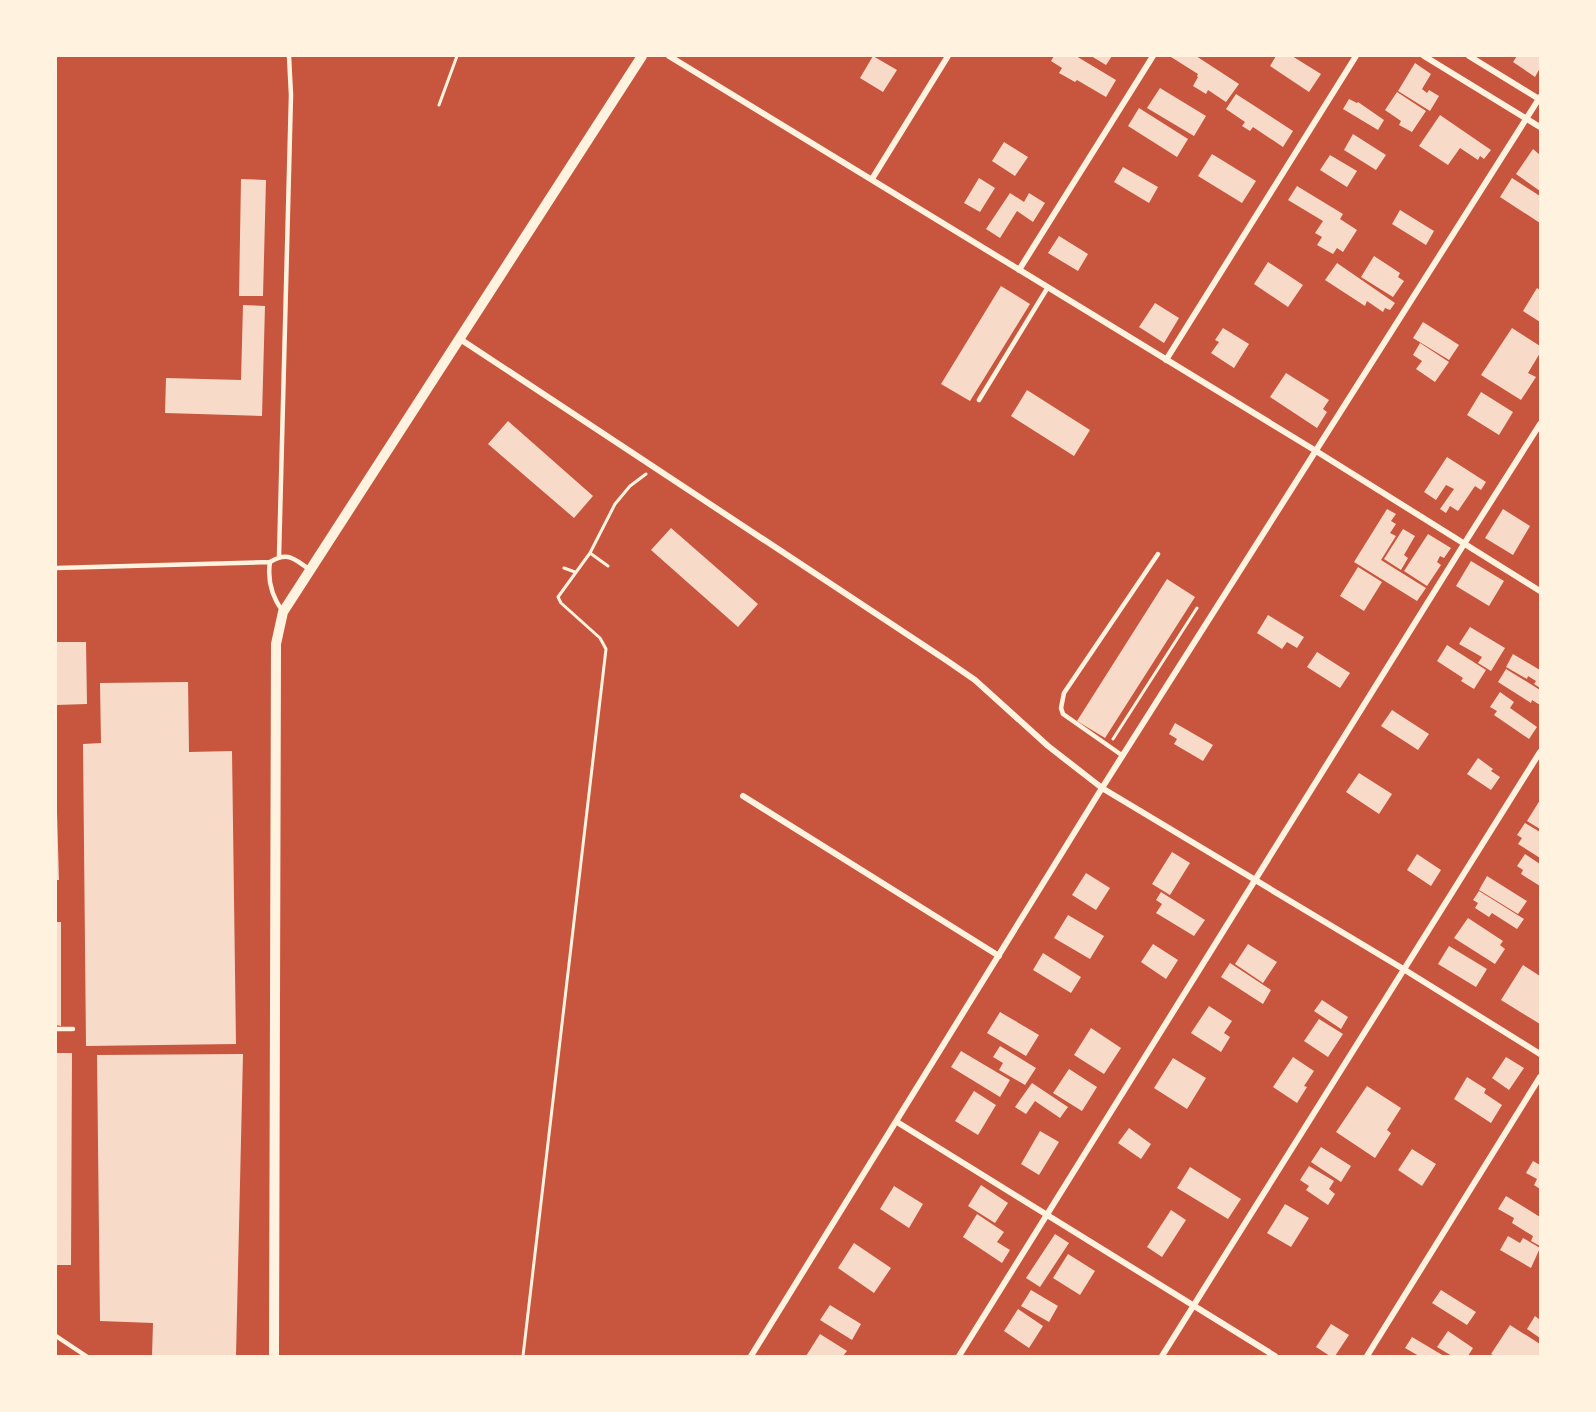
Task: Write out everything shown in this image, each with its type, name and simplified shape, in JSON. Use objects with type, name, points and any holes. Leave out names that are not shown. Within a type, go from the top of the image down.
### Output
[{"type":"street","points":[[274,1356],[276,644],[283,612],[642,56]]},
{"type":"street","points":[[669,56],[1316,451],[1540,591]]},
{"type":"street","points":[[872,179],[948,56]]},
{"type":"street","points":[[1019,270],[1154,56]]},
{"type":"street","points":[[1166,360],[1356,56]]},
{"type":"street","points":[[1424,56],[1540,127]]},
{"type":"street","points":[[751,1356],[1102,788],[1540,98],[1469,56]]},
{"type":"street","points":[[460,339],[851,595],[975,680],[1048,746],[1102,788],[1540,1054]]},
{"type":"street","points":[[958,1356],[1540,424]]},
{"type":"street","points":[[1162,1356],[1540,752]]},
{"type":"street","points":[[742,796],[999,956]]},
{"type":"street","points":[[1366,1356],[1540,1077]]},
{"type":"street","points":[[897,1122],[1275,1356]]},
{"type":"lane","points":[[279,557],[291,95],[289,56]]},
{"type":"lane","points":[[979,400],[1048,287]]},
{"type":"lane","points":[[1123,756],[1064,714],[1061,701],[1064,693],[1158,554]]},
{"type":"lane","points":[[56,568],[270,562],[279,557],[290,556],[309,569]]},
{"type":"lane","points":[[270,562],[268,573],[274,601],[283,612]]},
{"type":"lane","points":[[56,1029],[73,1029]]},
{"type":"lane","points":[[56,1336],[86,1356]]},
{"type":"path","points":[[440,105],[457,56]]},
{"type":"path","points":[[523,1356],[606,649],[600,638],[561,603],[558,597],[590,553],[615,504],[630,486],[655,468]]},
{"type":"path","points":[[590,553],[608,566]]},
{"type":"path","points":[[564,568],[575,572]]},
{"type":"path","points":[[1109,746],[1197,608]]},
{"type":"path","points":[[1180,620],[1187,624]]},
{"type":"path","points":[[1151,666],[1158,670]]},
{"type":"path","points":[[1124,709],[1130,713]]},
{"type":"building","points":[[873,56],[897,70],[883,92],[860,78]]},
{"type":"building","points":[[1054,56],[1076,56],[1116,80],[1106,97],[1077,80],[1075,82],[1059,73],[1062,68],[1051,61]]},
{"type":"building","points":[[1091,56],[1112,56],[1106,65]]},
{"type":"building","points":[[1172,56],[1196,56],[1239,84],[1226,102],[1208,90],[1206,94],[1193,86],[1198,74]]},
{"type":"building","points":[[1276,56],[1292,56],[1321,74],[1309,92],[1270,66]]},
{"type":"building","points":[[1517,56],[1540,56],[1540,68],[1535,77],[1513,62]]},
{"type":"building","points":[[1415,63],[1431,74],[1422,89],[1439,96],[1430,111],[1398,91]]},
{"type":"building","points":[[1160,88],[1206,116],[1194,136],[1147,108]]},
{"type":"building","points":[[1397,92],[1426,111],[1412,132],[1399,125],[1401,121],[1385,110]]},
{"type":"building","points":[[1236,94],[1293,131],[1283,147],[1253,127],[1250,131],[1242,126],[1245,122],[1226,109]]},
{"type":"building","points":[[1349,99],[1358,102],[1384,120],[1378,130],[1343,109]]},
{"type":"building","points":[[1139,108],[1188,139],[1177,157],[1128,126]]},
{"type":"building","points":[[1440,115],[1491,150],[1484,159],[1480,156],[1478,160],[1460,148],[1448,165],[1419,146]]},
{"type":"building","points":[[1353,134],[1386,155],[1376,170],[1344,150]]},
{"type":"building","points":[[1004,142],[1028,157],[1015,176],[992,161]]},
{"type":"building","points":[[1533,149],[1540,155],[1540,191],[1516,174]]},
{"type":"building","points":[[1212,154],[1256,181],[1242,203],[1198,176]]},
{"type":"building","points":[[1330,155],[1357,171],[1347,187],[1320,170]]},
{"type":"building","points":[[1123,167],[1158,187],[1149,203],[1114,182]]},
{"type":"building","points":[[979,178],[995,188],[980,212],[964,203]]},
{"type":"building","points":[[1512,178],[1540,196],[1540,223],[1500,197]]},
{"type":"building","points":[[241,179],[266,180],[263,296],[239,296]]},
{"type":"building","points":[[1297,186],[1343,214],[1340,219],[1357,230],[1343,252],[1337,248],[1333,254],[1317,245],[1322,237],[1315,233],[1323,221],[1288,200]]},
{"type":"building","points":[[1010,193],[1024,202],[1029,193],[1045,203],[1033,222],[1017,211],[1000,238],[986,229]]},
{"type":"building","points":[[1400,210],[1434,231],[1426,245],[1392,224]]},
{"type":"building","points":[[1059,236],[1088,254],[1078,271],[1048,253]]},
{"type":"building","points":[[1374,256],[1400,273],[1398,277],[1404,281],[1393,297],[1361,277]]},
{"type":"building","points":[[1268,262],[1303,285],[1288,307],[1254,284]]},
{"type":"building","points":[[1337,263],[1395,303],[1390,310],[1385,308],[1383,312],[1367,301],[1365,306],[1325,280]]},
{"type":"building","points":[[1001,286],[1030,304],[970,401],[941,384]]},
{"type":"building","points":[[1537,288],[1540,290],[1540,322],[1523,311]]},
{"type":"building","points":[[1155,303],[1179,318],[1164,343],[1139,327]]},
{"type":"building","points":[[243,305],[265,306],[262,416],[165,413],[166,378],[241,380]]},
{"type":"building","points":[[1423,322],[1459,345],[1449,360],[1413,338]]},
{"type":"building","points":[[1223,328],[1249,344],[1234,368],[1211,353],[1219,342],[1215,340]]},
{"type":"building","points":[[1512,328],[1540,346],[1540,353],[1528,373],[1536,377],[1521,400],[1481,375]]},
{"type":"building","points":[[1420,343],[1449,362],[1435,382],[1416,369],[1422,361],[1413,355]]},
{"type":"building","points":[[1286,373],[1329,400],[1323,409],[1327,412],[1317,428],[1270,397]]},
{"type":"building","points":[[1027,390],[1090,430],[1074,456],[1011,416]]},
{"type":"building","points":[[1481,392],[1513,412],[1499,435],[1467,415]]},
{"type":"building","points":[[508,421],[593,496],[574,518],[488,444]]},
{"type":"building","points":[[1447,457],[1486,482],[1481,490],[1475,486],[1458,511],[1450,506],[1446,513],[1440,509],[1454,489],[1446,485],[1436,500],[1424,492]]},
{"type":"building","points":[[1387,509],[1396,514],[1391,521],[1396,524],[1390,533],[1396,536],[1381,560],[1426,588],[1417,601],[1354,562]]},
{"type":"building","points":[[1503,509],[1530,526],[1513,555],[1485,538]]},
{"type":"building","points":[[671,528],[758,604],[738,627],[651,550]]},
{"type":"building","points":[[1403,529],[1415,536],[1404,555],[1408,558],[1401,570],[1384,559]]},
{"type":"building","points":[[1428,534],[1451,548],[1444,558],[1440,556],[1437,562],[1441,565],[1427,586],[1404,571]]},
{"type":"building","points":[[1471,561],[1504,581],[1489,606],[1456,586]]},
{"type":"building","points":[[1358,567],[1382,582],[1364,611],[1340,596]]},
{"type":"building","points":[[1167,579],[1195,597],[1105,738],[1077,721]]},
{"type":"building","points":[[1268,615],[1304,637],[1297,648],[1287,642],[1282,649],[1257,633]]},
{"type":"building","points":[[1470,627],[1505,648],[1491,671],[1478,663],[1482,657],[1459,644]]},
{"type":"building","points":[[56,642],[86,642],[87,704],[56,705]]},
{"type":"building","points":[[1447,645],[1486,670],[1474,689],[1461,681],[1463,678],[1437,661]]},
{"type":"building","points":[[1317,652],[1350,673],[1340,688],[1307,667]]},
{"type":"building","points":[[1513,654],[1540,670],[1540,688],[1534,684],[1536,681],[1528,676],[1527,679],[1506,667]]},
{"type":"building","points":[[1506,669],[1540,690],[1540,705],[1532,700],[1531,703],[1498,682]]},
{"type":"building","points":[[188,682],[189,752],[232,751],[236,1044],[86,1046],[83,744],[101,743],[100,683]]},
{"type":"building","points":[[1500,692],[1514,702],[1510,708],[1537,727],[1529,739],[1494,715],[1497,711],[1490,707]]},
{"type":"building","points":[[1392,710],[1429,734],[1418,750],[1381,726]]},
{"type":"building","points":[[1175,723],[1213,745],[1203,761],[1174,744],[1177,739],[1169,734]]},
{"type":"building","points":[[1478,758],[1500,777],[1491,790],[1467,774]]},
{"type":"building","points":[[1359,773],[1392,794],[1379,814],[1346,792]]},
{"type":"building","points":[[1540,800],[1540,829],[1527,821]]},
{"type":"building","points":[[57,812],[59,880],[56,880]]},
{"type":"building","points":[[1525,823],[1540,832],[1540,858],[1518,844],[1522,838],[1517,835]]},
{"type":"building","points":[[1172,852],[1190,863],[1170,895],[1152,884]]},
{"type":"building","points":[[1417,854],[1441,870],[1431,886],[1407,870]]},
{"type":"building","points":[[1525,854],[1540,864],[1540,886],[1521,874],[1523,870],[1517,866]]},
{"type":"building","points":[[1086,873],[1110,888],[1096,910],[1072,895]]},
{"type":"building","points":[[1487,876],[1527,901],[1518,914],[1479,890]]},
{"type":"building","points":[[1479,891],[1524,919],[1517,929],[1492,913],[1489,917],[1475,908],[1478,903],[1473,900]]},
{"type":"building","points":[[1161,892],[1205,920],[1194,936],[1156,913],[1162,904],[1156,900]]},
{"type":"building","points":[[1068,915],[1104,936],[1090,959],[1054,938]]},
{"type":"building","points":[[1468,918],[1503,941],[1500,945],[1505,949],[1495,964],[1454,938]]},
{"type":"building","points":[[56,922],[61,922],[61,1026],[56,1025]]},
{"type":"building","points":[[1153,944],[1178,960],[1166,979],[1141,962]]},
{"type":"building","points":[[1248,944],[1277,962],[1263,983],[1235,964]]},
{"type":"building","points":[[1449,946],[1487,969],[1476,987],[1438,964]]},
{"type":"building","points":[[1043,953],[1081,977],[1071,993],[1033,970]]},
{"type":"building","points":[[1230,963],[1271,990],[1263,1004],[1221,977]]},
{"type":"building","points":[[1523,965],[1540,976],[1540,1024],[1501,1000]]},
{"type":"building","points":[[1322,1000],[1348,1017],[1341,1029],[1314,1011]]},
{"type":"building","points":[[1209,1006],[1232,1021],[1224,1033],[1230,1037],[1221,1052],[1191,1033]]},
{"type":"building","points":[[1000,1012],[1039,1035],[1026,1056],[987,1033]]},
{"type":"building","points":[[1319,1019],[1343,1034],[1328,1057],[1304,1041]]},
{"type":"building","points":[[1091,1028],[1121,1048],[1104,1074],[1074,1055]]},
{"type":"building","points":[[1000,1046],[1036,1068],[1025,1085],[999,1070],[1003,1063],[993,1057]]},
{"type":"building","points":[[961,1051],[1010,1080],[1000,1097],[951,1067]]},
{"type":"building","points":[[56,1053],[72,1053],[71,1265],[56,1265]]},
{"type":"building","points":[[243,1054],[236,1356],[152,1356],[153,1323],[100,1321],[97,1055]]},
{"type":"building","points":[[1293,1057],[1314,1071],[1297,1103],[1273,1087]]},
{"type":"building","points":[[1506,1057],[1524,1068],[1509,1090],[1492,1078]]},
{"type":"building","points":[[1173,1058],[1206,1078],[1187,1109],[1154,1088]]},
{"type":"building","points":[[1069,1069],[1097,1087],[1082,1111],[1053,1093]]},
{"type":"building","points":[[1467,1077],[1486,1089],[1484,1093],[1502,1105],[1491,1123],[1454,1099]]},
{"type":"building","points":[[1032,1083],[1068,1107],[1060,1118],[1035,1101],[1026,1114],[1015,1107]]},
{"type":"building","points":[[1367,1086],[1401,1108],[1387,1130],[1391,1133],[1375,1158],[1336,1132]]},
{"type":"building","points":[[974,1091],[996,1105],[978,1135],[955,1121]]},
{"type":"building","points":[[1129,1128],[1151,1144],[1141,1159],[1118,1143]]},
{"type":"building","points":[[1040,1131],[1059,1142],[1039,1175],[1021,1164]]},
{"type":"building","points":[[1321,1147],[1351,1166],[1341,1182],[1311,1162]]},
{"type":"building","points":[[1412,1149],[1436,1164],[1422,1186],[1398,1170]]},
{"type":"building","points":[[1533,1161],[1540,1165],[1540,1189],[1534,1185],[1537,1179],[1526,1173]]},
{"type":"building","points":[[1309,1166],[1334,1181],[1329,1189],[1335,1194],[1328,1205],[1306,1190],[1309,1186],[1300,1180]]},
{"type":"building","points":[[1190,1167],[1241,1199],[1228,1219],[1177,1188]]},
{"type":"building","points":[[981,1185],[1008,1203],[995,1223],[968,1206]]},
{"type":"building","points":[[894,1186],[923,1204],[909,1228],[880,1209]]},
{"type":"building","points":[[1506,1196],[1540,1217],[1540,1246],[1531,1241],[1533,1236],[1512,1223],[1514,1218],[1498,1209]]},
{"type":"building","points":[[1285,1204],[1309,1218],[1291,1247],[1267,1233]]},
{"type":"building","points":[[1171,1210],[1186,1220],[1162,1257],[1147,1247]]},
{"type":"building","points":[[977,1214],[1004,1232],[997,1242],[1010,1250],[1002,1263],[963,1237]]},
{"type":"building","points":[[1055,1234],[1069,1243],[1040,1287],[1026,1278]]},
{"type":"building","points":[[1508,1236],[1520,1243],[1523,1238],[1540,1248],[1531,1268],[1500,1250]]},
{"type":"building","points":[[854,1243],[891,1268],[874,1293],[838,1268]]},
{"type":"building","points":[[1068,1254],[1095,1271],[1080,1295],[1053,1278]]},
{"type":"building","points":[[1031,1290],[1058,1306],[1049,1322],[1021,1306]]},
{"type":"building","points":[[1441,1290],[1476,1312],[1467,1325],[1432,1303]]},
{"type":"building","points":[[830,1305],[861,1324],[852,1340],[820,1320]]},
{"type":"building","points":[[1018,1309],[1043,1326],[1029,1348],[1004,1331]]},
{"type":"building","points":[[1535,1316],[1540,1320],[1540,1338],[1527,1329]]},
{"type":"building","points":[[1331,1324],[1349,1335],[1335,1356],[1330,1356],[1316,1347]]},
{"type":"building","points":[[1510,1325],[1540,1344],[1540,1356],[1495,1356],[1491,1354]]},
{"type":"building","points":[[1448,1331],[1473,1348],[1468,1356],[1452,1356],[1437,1347]]},
{"type":"building","points":[[820,1334],[847,1351],[843,1356],[806,1356]]},
{"type":"building","points":[[1412,1337],[1444,1356],[1419,1356],[1405,1348]]}]
